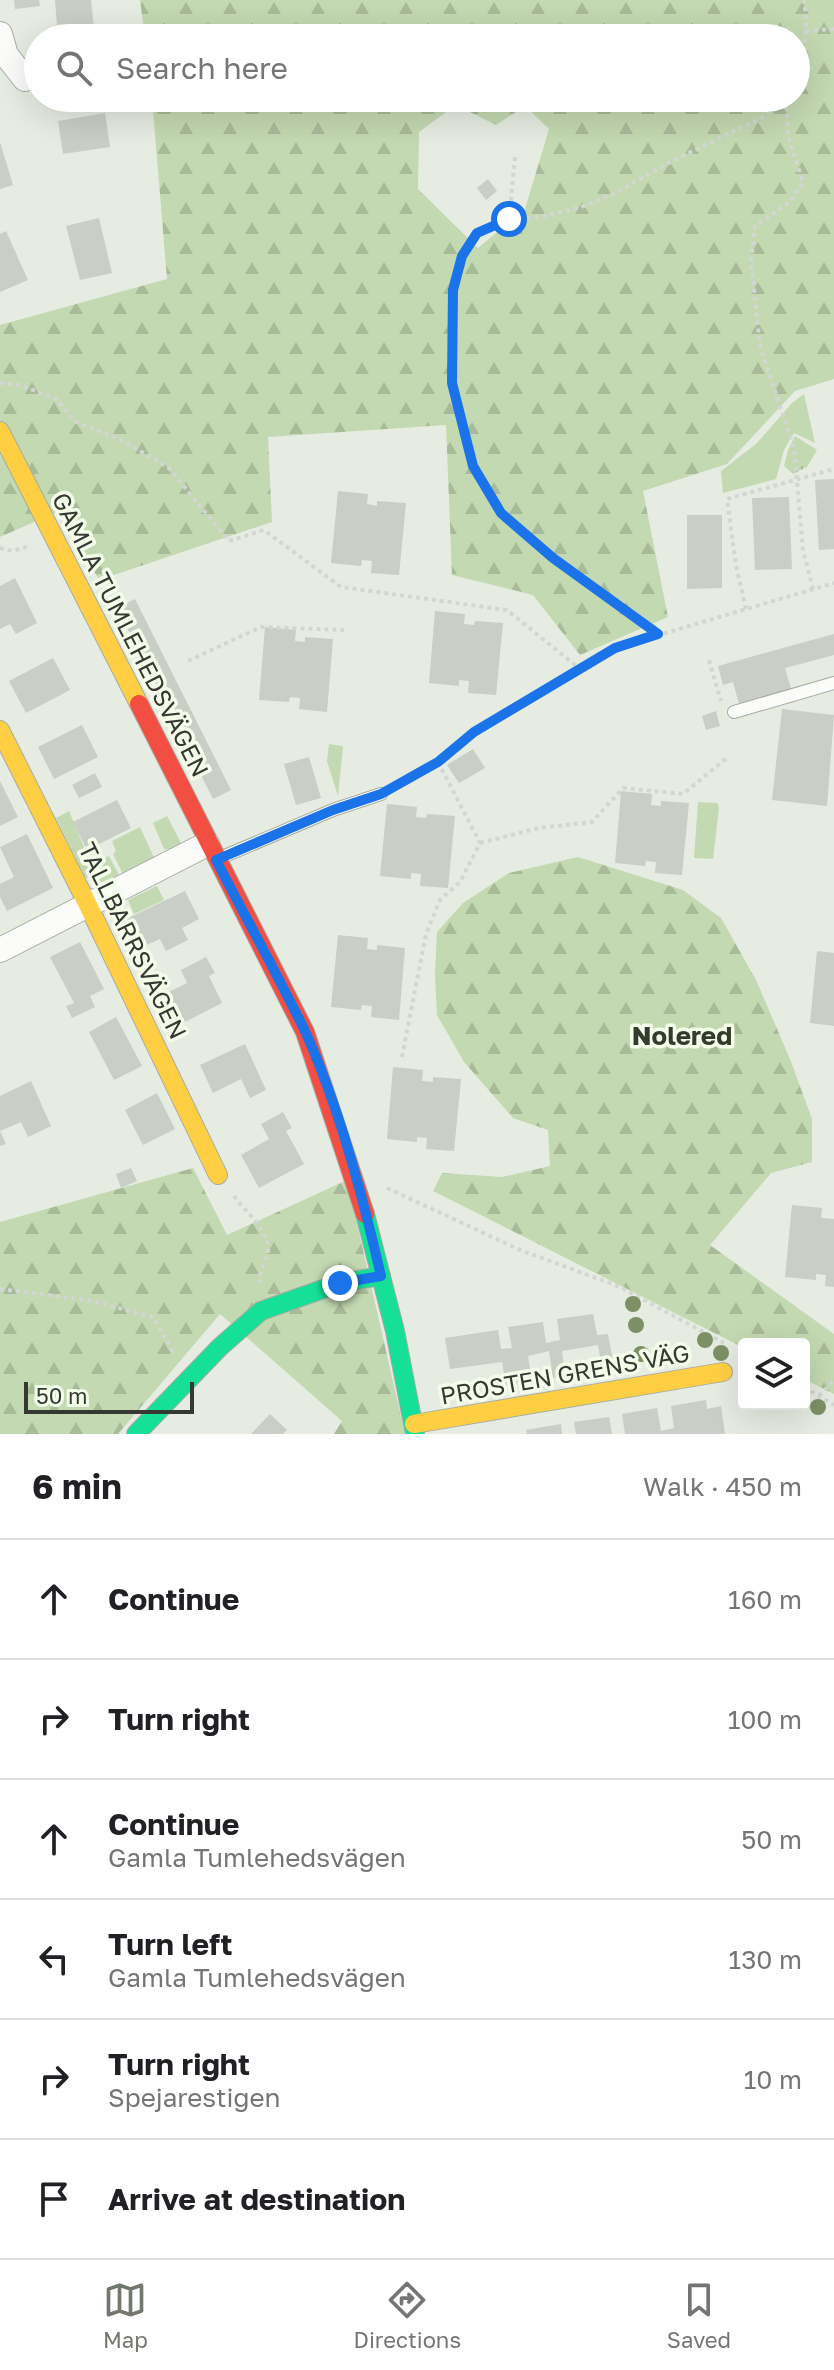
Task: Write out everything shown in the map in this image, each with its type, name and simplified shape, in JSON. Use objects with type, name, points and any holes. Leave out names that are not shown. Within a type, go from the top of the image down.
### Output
[{"type":"street","points":[[0,34],[6,55],[24,78]]},
{"type":"street","name":"GAMLA TUMLEHEDSVÄGEN","points":[[0,431],[305,1032],[361,1191],[406,1377],[415,1429]]},
{"type":"street","name":"TALLBARRSVÄGEN","points":[[0,730],[218,1175]]},
{"type":"street","points":[[0,950],[88,905],[212,852]]},
{"type":"street","points":[[136,1434],[220,1347],[261,1311],[340,1283],[381,1276]]},
{"type":"street","name":"PROSTEN GRENS VÄG","points":[[415,1429],[723,1372]]},
{"type":"lane","points":[[734,712],[834,683]]},
{"type":"lane","points":[[212,852],[381,794]]},
{"type":"path","points":[[804,0],[806,24]]},
{"type":"path","points":[[810,31],[834,29]]},
{"type":"path","points":[[658,634],[553,558],[501,513],[473,466],[452,383],[453,290],[462,256],[477,233],[509,219],[540,217],[581,207],[616,193],[769,112]]},
{"type":"path","points":[[785,112],[788,135],[803,183],[790,202],[755,226],[751,262],[760,346],[794,448],[803,550],[813,589]]},
{"type":"path","points":[[509,219],[515,157]]},
{"type":"path","points":[[0,383],[19,385],[55,398],[76,422],[119,439],[168,467],[229,541],[264,530],[341,587],[507,610],[580,669]]},
{"type":"path","points":[[746,609],[736,566],[727,499],[834,469]]},
{"type":"path","points":[[381,794],[438,762],[474,732],[615,648],[834,583]]},
{"type":"path","points":[[188,661],[261,627],[344,630]]},
{"type":"path","points":[[709,660],[722,705],[734,712]]},
{"type":"path","points":[[402,1057],[426,934],[440,900],[460,882],[480,843],[539,828],[592,822],[623,788],[683,794],[729,756]]},
{"type":"path","points":[[438,762],[480,843]]},
{"type":"path","points":[[218,1175],[267,1237],[268,1254],[259,1275],[261,1311]]},
{"type":"path","points":[[361,1191],[387,1188],[520,1250],[618,1286],[730,1346]]},
{"type":"path","points":[[0,1289],[88,1300],[153,1317],[190,1379]]},
{"type":"path","points":[[819,1396],[834,1380]]},
{"type":"path","points":[[810,1391],[834,1405]]},
{"type":"green space","points":[[140,0],[834,0],[834,379],[795,391],[727,464],[643,491],[668,617],[580,655],[533,595],[452,575],[446,425],[268,437],[272,522],[99,580],[59,511],[0,537],[0,325],[167,279],[153,112],[446,112],[419,132],[418,189],[478,248],[525,209],[549,129],[531,112],[810,112],[810,24],[143,24]]},
{"type":"green space","points":[[470,112],[516,112],[496,125]]},
{"type":"green space","points":[[804,394],[815,443],[794,433],[784,450],[776,479],[723,493],[721,471],[756,444],[792,403]]},
{"type":"green space","points":[[795,436],[817,450],[807,467],[793,474],[784,466]]},
{"type":"green space","points":[[329,744],[343,746],[338,796],[327,761]]},
{"type":"green space","points":[[698,802],[717,803],[719,808],[713,859],[694,858]]},
{"type":"green space","points":[[69,811],[91,864],[109,856],[120,877],[106,884],[85,877],[56,818]]},
{"type":"green space","points":[[167,816],[181,843],[175,850],[164,849],[153,823]]},
{"type":"green space","points":[[140,827],[155,860],[124,876],[113,854],[116,851],[112,841]]},
{"type":"green space","points":[[578,857],[683,890],[721,918],[756,980],[790,1059],[812,1119],[812,1162],[771,1173],[710,1245],[834,1334],[834,1394],[810,1382],[810,1338],[738,1338],[738,1345],[433,1191],[442,1173],[502,1177],[550,1166],[548,1130],[513,1118],[464,1062],[437,1015],[437,932],[463,903],[509,873]]},
{"type":"green space","points":[[157,886],[164,900],[134,914],[128,900]]},
{"type":"green space","points":[[193,1168],[227,1235],[347,1180],[405,1434],[334,1434],[342,1421],[220,1314],[118,1434],[0,1434],[0,1222]]},
{"type":"building","points":[[14,0],[39,0],[40,6],[15,9]]},
{"type":"building","points":[[55,0],[91,0],[94,24],[57,24]]},
{"type":"building","points":[[105,113],[110,147],[63,154],[58,121]]},
{"type":"building","points":[[0,142],[13,185],[0,189]]},
{"type":"building","points":[[488,179],[497,191],[486,200],[477,188]]},
{"type":"building","points":[[99,218],[112,273],[80,280],[66,226]]},
{"type":"building","points":[[6,231],[28,280],[0,292],[0,234]]},
{"type":"building","points":[[834,479],[834,549],[819,550],[815,480]]},
{"type":"building","points":[[338,491],[368,494],[367,504],[377,506],[377,501],[406,503],[399,575],[371,573],[372,561],[362,560],[361,566],[331,563]]},
{"type":"building","points":[[789,497],[792,569],[755,570],[752,498]]},
{"type":"building","points":[[687,515],[722,515],[722,588],[687,589]]},
{"type":"building","points":[[15,578],[37,623],[16,634],[10,624],[0,629],[0,586]]},
{"type":"building","points":[[135,599],[231,790],[213,799],[117,608]]},
{"type":"building","points":[[435,611],[465,614],[464,624],[474,625],[475,621],[503,623],[496,695],[468,693],[469,681],[459,680],[459,686],[429,683]]},
{"type":"building","points":[[265,627],[296,630],[295,641],[305,642],[305,637],[333,639],[327,712],[299,709],[300,698],[290,697],[289,702],[259,700]]},
{"type":"building","points":[[834,634],[834,655],[785,668],[791,689],[739,704],[733,682],[723,685],[718,666]]},
{"type":"building","points":[[53,658],[70,690],[26,713],[9,681]]},
{"type":"building","points":[[782,709],[834,715],[827,806],[772,800]]},
{"type":"building","points":[[716,711],[720,726],[706,730],[702,716]]},
{"type":"building","points":[[82,725],[98,757],[54,779],[38,747]]},
{"type":"building","points":[[473,749],[485,768],[459,783],[447,765]]},
{"type":"building","points":[[309,757],[321,798],[296,805],[284,764]]},
{"type":"building","points":[[95,773],[102,787],[79,798],[72,785]]},
{"type":"building","points":[[0,781],[18,817],[0,826]]},
{"type":"building","points":[[621,791],[652,794],[651,805],[661,806],[661,801],[689,803],[682,875],[655,873],[656,862],[646,861],[645,866],[615,863]]},
{"type":"building","points":[[117,800],[131,828],[87,850],[73,822]]},
{"type":"building","points":[[387,804],[417,807],[416,817],[426,818],[427,814],[455,816],[448,888],[420,886],[421,874],[411,873],[411,879],[380,876]]},
{"type":"building","points":[[27,834],[53,888],[7,911],[0,897],[0,884],[14,877],[0,847]]},
{"type":"building","points":[[185,891],[199,919],[182,928],[188,940],[166,951],[160,939],[138,949],[124,920]]},
{"type":"building","points":[[338,935],[368,938],[367,949],[377,950],[377,945],[405,948],[399,1020],[371,1017],[372,1006],[362,1005],[361,1010],[331,1007]]},
{"type":"building","points":[[80,942],[104,989],[90,996],[95,1007],[72,1018],[66,1006],[74,1003],[50,957]]},
{"type":"building","points":[[817,951],[834,953],[834,1026],[810,1023]]},
{"type":"building","points":[[206,957],[215,973],[209,976],[222,1003],[179,1025],[163,995],[187,983],[181,970]]},
{"type":"building","points":[[116,1017],[142,1066],[114,1080],[89,1032]]},
{"type":"building","points":[[245,1044],[266,1090],[250,1098],[241,1079],[213,1093],[200,1065]]},
{"type":"building","points":[[393,1067],[423,1070],[422,1081],[433,1082],[433,1077],[461,1079],[454,1151],[426,1149],[427,1138],[417,1137],[417,1142],[387,1139]]},
{"type":"building","points":[[31,1081],[51,1126],[28,1137],[21,1122],[0,1131],[0,1096]]},
{"type":"building","points":[[157,1093],[175,1129],[143,1145],[125,1110]]},
{"type":"building","points":[[283,1112],[292,1128],[286,1131],[304,1164],[259,1188],[241,1155],[269,1139],[261,1124]]},
{"type":"building","points":[[0,1131],[6,1144],[0,1146]]},
{"type":"building","points":[[131,1168],[137,1181],[121,1188],[116,1174]]},
{"type":"building","points":[[792,1205],[822,1208],[821,1218],[834,1219],[834,1287],[825,1286],[826,1275],[816,1274],[816,1280],[785,1277]]},
{"type":"building","points":[[593,1314],[597,1335],[608,1334],[614,1367],[602,1369],[598,1345],[562,1351],[565,1376],[553,1378],[549,1351],[528,1356],[532,1381],[506,1385],[502,1362],[450,1369],[445,1338],[498,1330],[501,1349],[512,1348],[508,1327],[543,1322],[546,1343],[560,1340],[557,1319]]},
{"type":"building","points":[[706,1400],[707,1409],[721,1406],[725,1434],[625,1434],[622,1414],[657,1408],[661,1431],[674,1428],[671,1406]]},
{"type":"building","points":[[270,1414],[287,1430],[283,1434],[251,1434]]},
{"type":"building","points":[[609,1417],[612,1434],[576,1434],[574,1422]]},
{"type":"building","points":[[561,1424],[562,1434],[527,1434],[526,1430]]},
{"type":"traffic: fast","points":[[365,1214],[395,1331],[415,1434]]},
{"type":"traffic: fast","points":[[136,1434],[220,1347],[261,1311],[340,1283],[381,1276]]},
{"type":"traffic: slow","points":[[0,431],[139,704]]},
{"type":"traffic: slow","points":[[0,730],[218,1175]]},
{"type":"traffic: slow","points":[[414,1424],[723,1372]]},
{"type":"traffic: jam","points":[[139,704],[305,1032],[365,1214]]},
{"type":"district","name":"Nolered","points":[[682,1036]]},
{"type":"route","points":[[340,1283],[381,1276],[361,1191],[305,1032],[216,860],[275,833],[381,794],[438,762],[474,732],[615,648],[658,634],[553,558],[501,513],[473,466],[452,383],[453,290],[462,256],[477,233],[509,219]]}]
